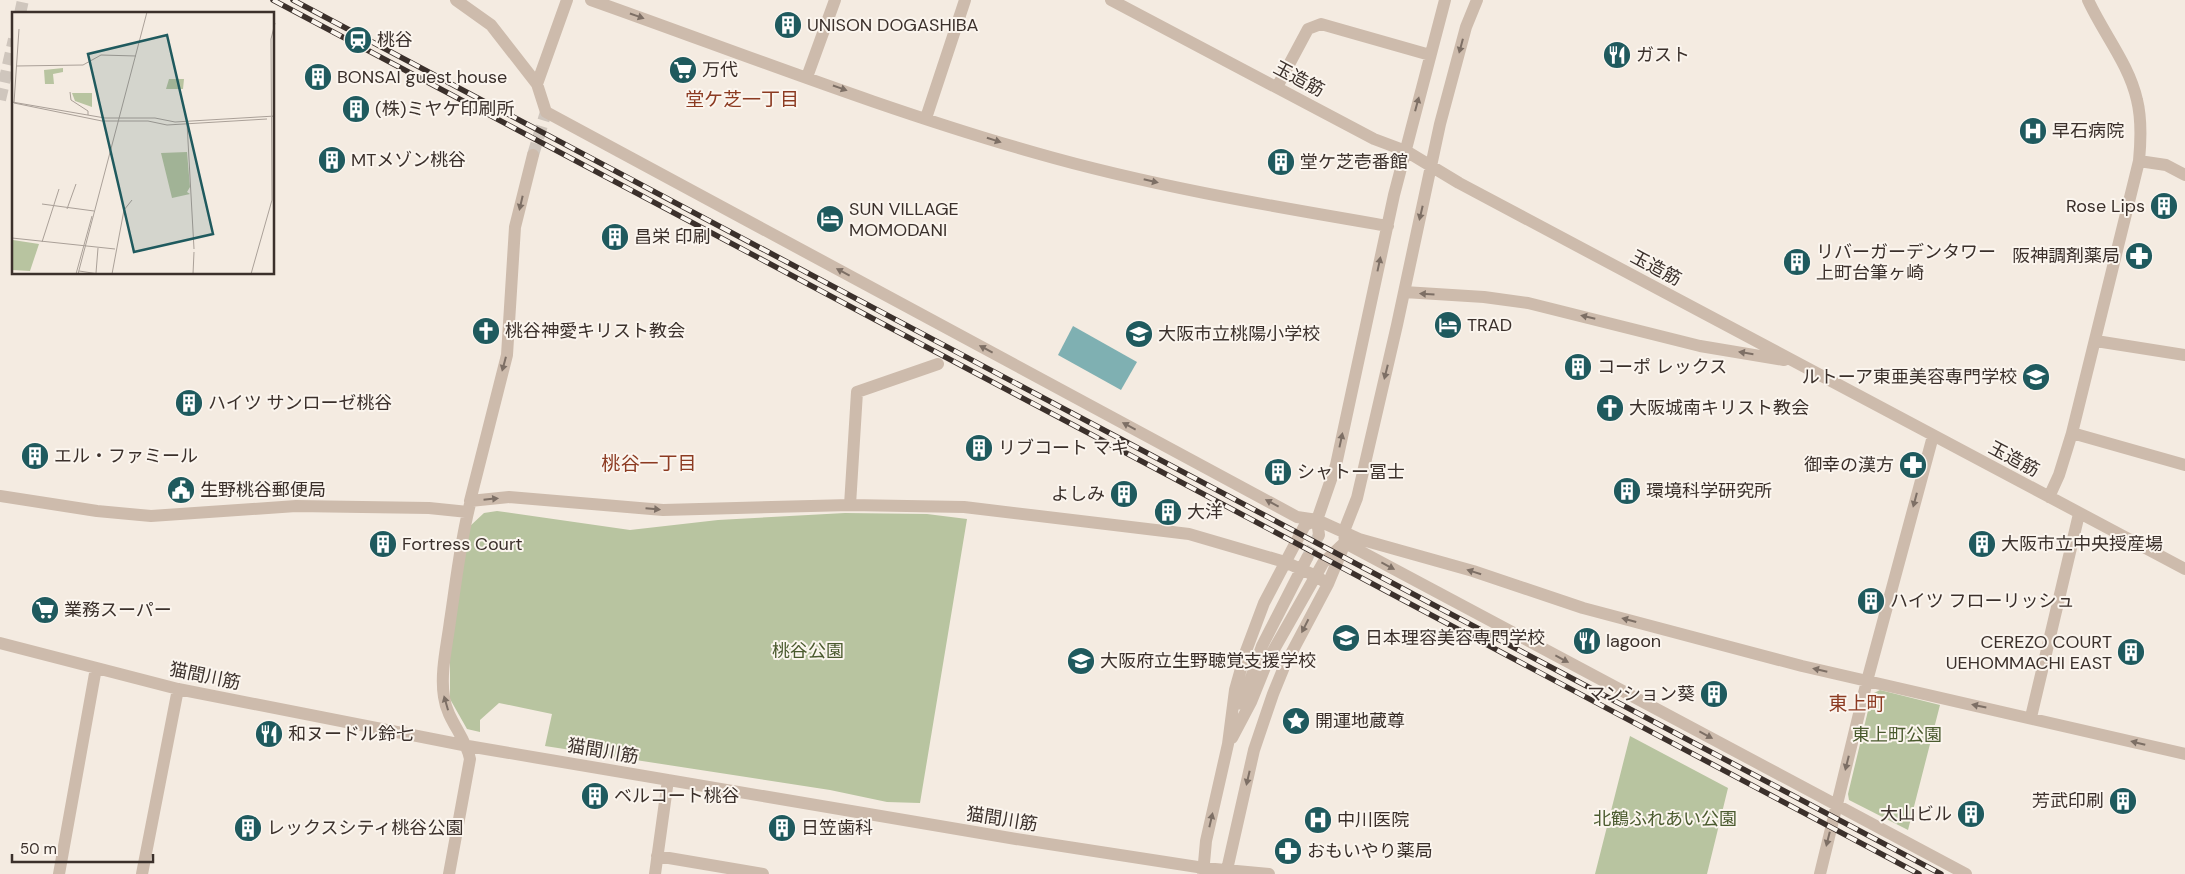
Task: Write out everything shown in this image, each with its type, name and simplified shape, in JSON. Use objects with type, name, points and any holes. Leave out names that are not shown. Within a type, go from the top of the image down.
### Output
[{"type":"street","points":[[456,0],[491,26],[537,84],[546,112],[1297,517],[1317,520],[1345,537],[1966,874]]},
{"type":"street","points":[[537,84],[567,0]]},
{"type":"street","points":[[591,0],[926,118],[1037,154],[1146,180],[1388,226]]},
{"type":"street","points":[[807,76],[835,0]]},
{"type":"street","points":[[926,118],[965,0]]},
{"type":"street","name":"玉造筋","points":[[1111,0],[1374,139],[1406,151],[1459,183],[2185,569]]},
{"type":"street","points":[[1319,534],[1317,520],[1336,465],[1388,226],[1445,0]]},
{"type":"street","points":[[1269,874],[1226,872],[1260,729],[1284,667],[1328,584],[1357,498],[1433,166],[1440,124],[1466,27],[1477,0]]},
{"type":"street","points":[[2049,497],[2060,475],[2072,433],[2139,161],[2141,131],[2137,99],[2121,60],[2097,21],[2088,0]]},
{"type":"street","points":[[1277,87],[1308,29],[1321,24],[1430,55]]},
{"type":"street","points":[[449,874],[470,759],[468,746],[453,724],[444,697],[446,651],[457,568],[469,507],[507,355],[515,227],[533,155]]},
{"type":"street","points":[[2139,161],[2166,165],[2185,175]]},
{"type":"street","points":[[1404,292],[1484,297],[1528,303],[1700,346],[1794,361]]},
{"type":"street","points":[[2096,341],[2185,355]]},
{"type":"street","points":[[850,504],[857,392],[938,364]]},
{"type":"street","points":[[2072,433],[2185,465]]},
{"type":"street","points":[[1820,874],[1867,682],[1933,436]]},
{"type":"street","points":[[0,496],[96,511],[151,516],[296,506],[469,507],[509,497],[663,510],[850,504],[964,507],[1189,534],[1285,562],[1304,564],[1316,576],[1328,584]]},
{"type":"street","points":[[2032,717],[2079,514]]},
{"type":"street","points":[[1204,871],[1206,841],[1228,744],[1235,690],[1246,651],[1264,603],[1305,525],[1317,520]]},
{"type":"street","points":[[1228,744],[1252,702],[1268,660],[1329,555],[1345,537]]},
{"type":"street","points":[[1345,537],[1359,539],[1472,571],[1583,608],[1867,682],[2032,717],[2185,754]]},
{"type":"street","points":[[1228,744],[1262,646],[1304,564]]},
{"type":"street","name":"猫間川筋","points":[[0,643],[178,689],[468,746],[1204,871],[1226,872]]},
{"type":"street","points":[[59,874],[96,668]]},
{"type":"street","points":[[142,874],[178,689]]},
{"type":"street","points":[[655,874],[668,780]]},
{"type":"street","points":[[657,856],[763,874]]},
{"type":"green space","name":"桃谷公園","points":[[497,511],[630,530],[718,520],[845,513],[927,514],[967,519],[920,803],[887,802],[830,790],[545,746],[552,714],[499,703],[480,720],[480,732],[467,729],[450,699],[450,654],[469,527],[484,513]]},
{"type":"green space","name":"東上町公園","points":[[1880,690],[1940,705],[1908,830],[1849,800],[1848,794],[1872,694]]},
{"type":"green space","name":"北鶴ふれあい公園","points":[[1630,736],[1728,788],[1707,874],[1595,874]]},
{"type":"water","points":[[1073,326],[1137,362],[1121,390],[1058,355]]},
{"type":"tunnel","points":[[20,12],[23,0]]},
{"type":"tunnel","points":[[0,100],[12,48]]},
{"type":"tunnel","points":[[533,155],[546,112]]},
{"type":"tunnel","points":[[1307,558],[1319,535]]},
{"type":"railway","points":[[273,0],[1919,874]]},
{"type":"railway","points":[[293,0],[1941,874]]},
{"type":"place","name":"UNISON DOGASHIBA","points":[[788,25]]},
{"type":"place","name":"桃谷","points":[[358,40]]},
{"type":"place","name":"ガスト","points":[[1617,55]]},
{"type":"place","name":"万代","points":[[683,70]]},
{"type":"place","name":"BONSAI guest house","points":[[318,77]]},
{"type":"place","name":"(株)ミヤケ印刷所","points":[[356,109]]},
{"type":"place","name":"早石病院","points":[[2033,131]]},
{"type":"place","name":"MTメゾン桃谷","points":[[332,160]]},
{"type":"place","name":"堂ケ芝壱番館","points":[[1281,162]]},
{"type":"place","name":"Rose Lips","points":[[2164,206]]},
{"type":"place","name":"SUN VILLAGE MOMODANI","points":[[830,219]]},
{"type":"place","name":"昌栄 印刷","points":[[615,237]]},
{"type":"place","name":"阪神調剤薬局","points":[[2139,256]]},
{"type":"place","name":"リバーガーデンタワー 上町台筆ヶ崎","points":[[1797,262]]},
{"type":"place","name":"TRAD","points":[[1448,325]]},
{"type":"place","name":"桃谷神愛キリスト教会","points":[[486,331]]},
{"type":"place","name":"大阪市立桃陽小学校","points":[[1139,334]]},
{"type":"place","name":"コーポ レックス","points":[[1578,367]]},
{"type":"place","name":"ルトーア東亜美容専門学校","points":[[2036,377]]},
{"type":"place","name":"ハイツ サンローゼ桃谷","points":[[189,403]]},
{"type":"place","name":"大阪城南キリスト教会","points":[[1610,408]]},
{"type":"place","name":"リブコート マキ","points":[[979,448]]},
{"type":"place","name":"エル・ファミール","points":[[35,456]]},
{"type":"place","name":"御幸の漢方","points":[[1913,465]]},
{"type":"place","name":"シャトー冨士","points":[[1278,472]]},
{"type":"place","name":"生野桃谷郵便局","points":[[181,490]]},
{"type":"place","name":"環境科学研究所","points":[[1627,491]]},
{"type":"place","name":"よしみ","points":[[1124,494]]},
{"type":"place","name":"大洋","points":[[1168,512]]},
{"type":"place","name":"Fortress Court","points":[[383,544]]},
{"type":"place","name":"大阪市立中央授産場","points":[[1982,544]]},
{"type":"place","name":"ハイツ フローリッシュ","points":[[1871,601]]},
{"type":"place","name":"業務スーパー","points":[[45,610]]},
{"type":"place","name":"日本理容美容専門学校","points":[[1346,638]]},
{"type":"place","name":"lagoon","points":[[1587,641]]},
{"type":"place","name":"CEREZO COURT UEHOMMACHI EAST","points":[[2131,652]]},
{"type":"place","name":"大阪府立生野聴覚支援学校","points":[[1081,661]]},
{"type":"place","name":"マンション葵","points":[[1714,694]]},
{"type":"place","name":"開運地蔵尊","points":[[1296,721]]},
{"type":"place","name":"和ヌードル鈴七","points":[[269,734]]},
{"type":"place","name":"ベルコート桃谷","points":[[595,796]]},
{"type":"place","name":"芳武印刷","points":[[2123,801]]},
{"type":"place","name":"大山ビル","points":[[1971,814]]},
{"type":"place","name":"中川医院","points":[[1318,820]]},
{"type":"place","name":"レックスシティ桃谷公園","points":[[248,828]]},
{"type":"place","name":"日笠歯科","points":[[782,828]]},
{"type":"place","name":"おもいやり薬局","points":[[1288,851]]},
{"type":"district","name":"堂ケ芝一丁目","points":[[742,99]]},
{"type":"district","name":"桃谷一丁目","points":[[649,463]]},
{"type":"district","name":"東上町","points":[[1857,703]]}]
